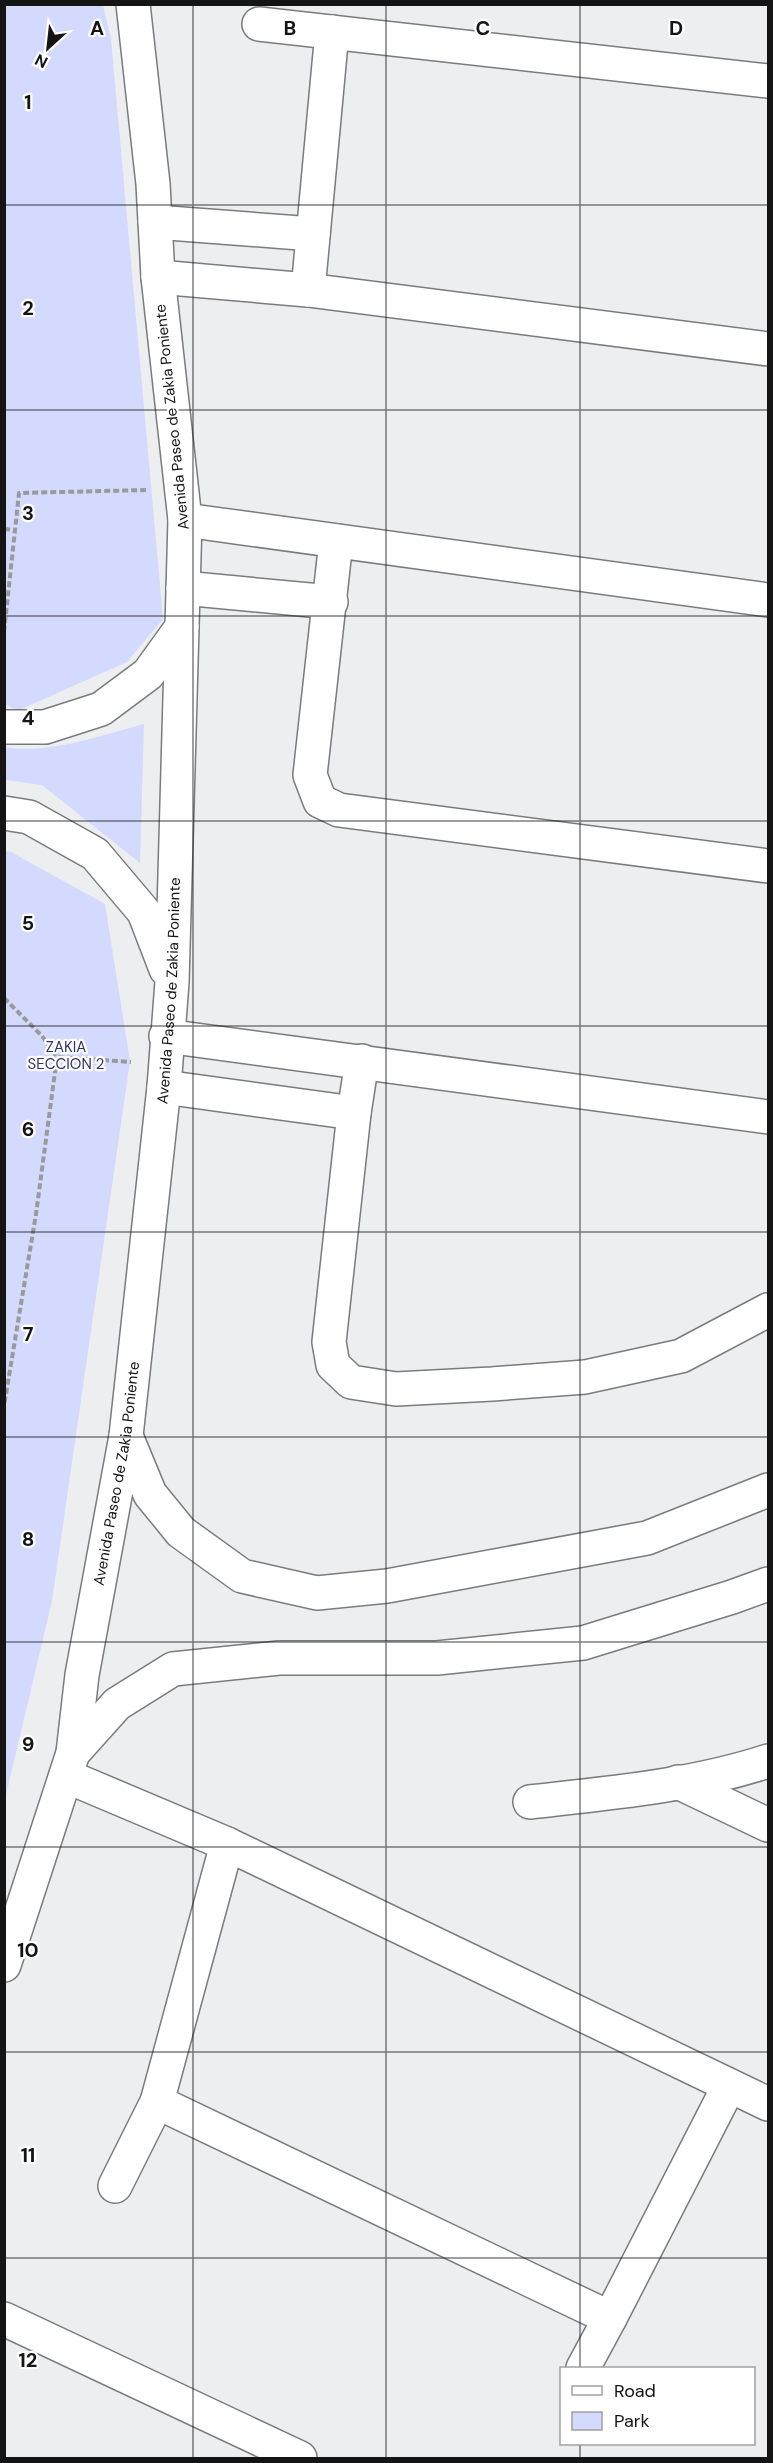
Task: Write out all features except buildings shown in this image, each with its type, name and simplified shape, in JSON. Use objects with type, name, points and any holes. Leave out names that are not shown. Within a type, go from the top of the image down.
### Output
[{"type":"street","name":"Avenida Paseo de Zakia Poniente","points":[[4,1965],[69,1764],[82,1675],[126,1436],[164,1087],[166,1036],[172,982],[185,520],[158,277],[153,184],[133,4]]},
{"type":"street","points":[[259,24],[768,81]]},
{"type":"street","points":[[308,290],[332,32]]},
{"type":"street","points":[[155,222],[313,234]]},
{"type":"street","points":[[158,277],[308,290],[768,349]]},
{"type":"street","points":[[185,520],[768,600]]},
{"type":"street","points":[[336,541],[310,775],[320,801],[339,810],[768,866]]},
{"type":"street","points":[[183,588],[331,602]]},
{"type":"street","points":[[4,727],[45,727],[101,709],[148,674],[182,627]]},
{"type":"street","points":[[4,813],[30,818],[95,854],[144,912],[172,982]]},
{"type":"street","points":[[166,1036],[768,1117]]},
{"type":"street","points":[[362,1062],[354,1113],[329,1342],[333,1365],[351,1382],[396,1389],[585,1377],[681,1356],[768,1310]]},
{"type":"street","points":[[164,1087],[354,1113]]},
{"type":"street","points":[[126,1436],[150,1494],[181,1532],[242,1576],[317,1593],[387,1586],[647,1538],[768,1490]]},
{"type":"street","points":[[768,1584],[584,1643],[436,1658],[279,1658],[172,1669],[117,1704],[69,1764],[227,1844],[768,2104]]},
{"type":"street","points":[[530,1802],[621,1792],[747,1768],[768,1761]]},
{"type":"street","points":[[678,1782],[768,1825]]},
{"type":"street","points":[[115,2186],[157,2102],[227,1844]]},
{"type":"street","points":[[584,2367],[729,2086]]},
{"type":"street","points":[[157,2102],[610,2318]]},
{"type":"street","points":[[4,2319],[300,2458]]},
{"type":"path","points":[[4,632],[19,493],[119,491]]},
{"type":"path","points":[[4,529],[14,530]]},
{"type":"path","points":[[4,998],[42,1036],[57,1057],[36,1214],[4,1406]]},
{"type":"path","points":[[57,1057],[113,1062]]},
{"type":"green space","points":[[5,5],[103,5],[111,39],[163,619],[127,662],[17,711],[5,704]]},
{"type":"green space","points":[[144,724],[140,863],[42,785],[5,780],[5,747],[21,749],[56,746]]},
{"type":"green space","name":"ZAKIA SECCION 2","points":[[5,851],[11,852],[105,904],[130,1061],[52,1601],[5,1799]]}]
